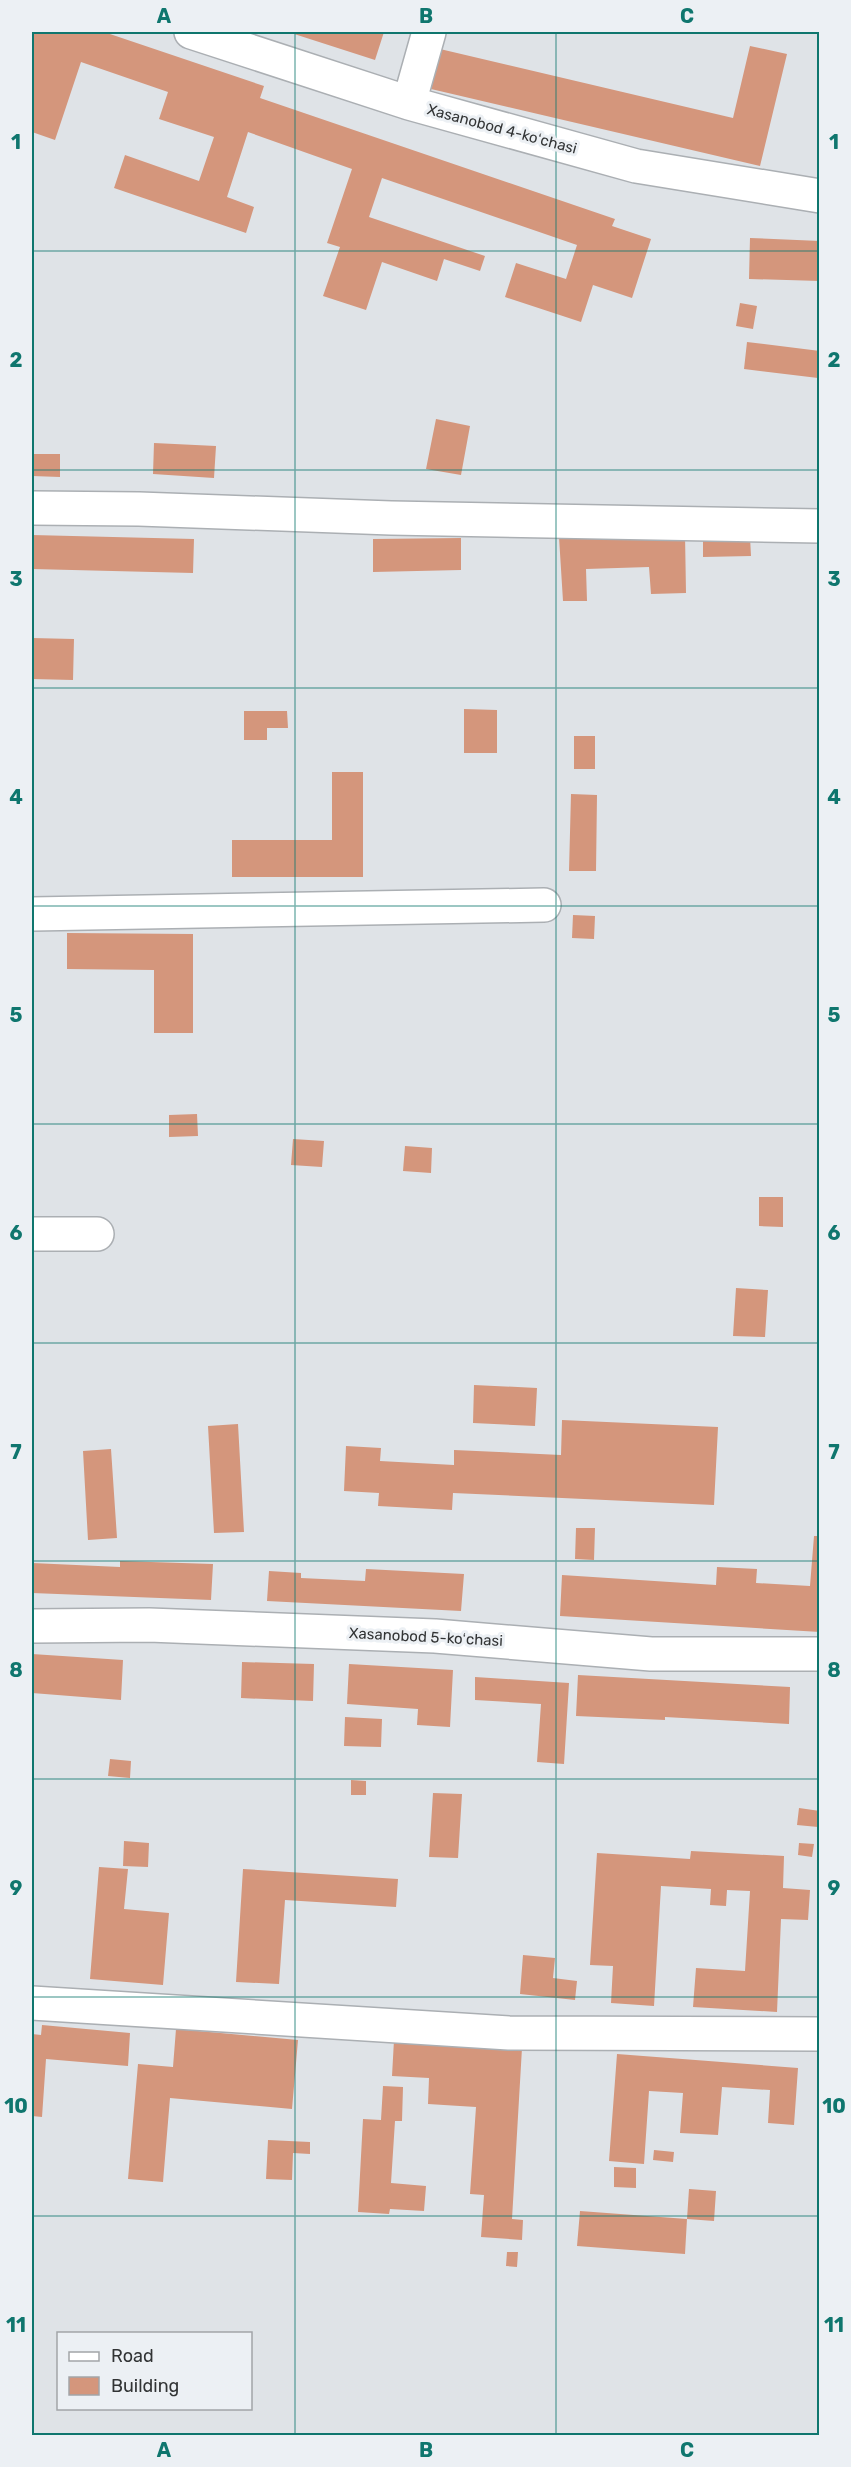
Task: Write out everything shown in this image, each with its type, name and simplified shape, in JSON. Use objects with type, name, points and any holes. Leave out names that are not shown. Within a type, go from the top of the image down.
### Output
[{"type":"street","name":"Xasanobod 4-koʻchasi","points":[[191,32],[409,103],[636,166],[819,195]]},
{"type":"street","points":[[409,103],[429,32]]},
{"type":"street","points":[[32,508],[819,526]]},
{"type":"street","points":[[32,914],[544,905]]},
{"type":"street","points":[[32,1234],[97,1234]]},
{"type":"street","name":"Xasanobod 5-koʻchasi","points":[[32,1626],[149,1625],[435,1636],[651,1654],[819,1654]]},
{"type":"street","points":[[32,2003],[509,2034],[819,2034]]},
{"type":"building","points":[[32,32],[104,32],[264,86],[260,98],[615,219],[612,226],[651,239],[632,298],[593,285],[581,322],[505,297],[516,263],[566,279],[577,245],[382,178],[369,217],[485,256],[480,271],[444,259],[437,281],[382,262],[366,310],[323,296],[340,247],[327,243],[352,169],[248,132],[227,197],[254,207],[246,233],[114,188],[125,155],[199,181],[214,137],[159,119],[168,92],[81,62],[55,140],[32,132]]},
{"type":"building","points":[[288,32],[384,32],[375,60]]},
{"type":"building","points":[[750,46],[787,54],[760,166],[431,89],[440,49],[733,118]]},
{"type":"building","points":[[750,238],[820,241],[820,281],[749,279]]},
{"type":"building","points":[[740,303],[757,306],[753,329],[736,326]]},
{"type":"building","points":[[747,342],[820,351],[818,378],[744,369]]},
{"type":"building","points":[[436,419],[470,426],[461,475],[426,469]]},
{"type":"building","points":[[154,443],[216,446],[214,478],[153,474]]},
{"type":"building","points":[[32,454],[60,454],[60,477],[32,476]]},
{"type":"building","points":[[685,534],[686,593],[651,594],[649,567],[586,569],[587,601],[563,601],[559,537]]},
{"type":"building","points":[[32,535],[194,539],[193,573],[32,569]]},
{"type":"building","points":[[750,537],[751,556],[703,557],[703,539]]},
{"type":"building","points":[[461,538],[461,570],[373,572],[373,539]]},
{"type":"building","points":[[32,638],[74,639],[73,680],[32,679]]},
{"type":"building","points":[[464,709],[497,710],[497,753],[464,753]]},
{"type":"building","points":[[244,711],[287,711],[288,728],[267,728],[267,740],[244,740]]},
{"type":"building","points":[[574,736],[595,736],[595,769],[574,769]]},
{"type":"building","points":[[332,772],[363,772],[363,877],[232,877],[232,840],[332,840]]},
{"type":"building","points":[[571,794],[597,795],[596,871],[569,871]]},
{"type":"building","points":[[573,915],[595,916],[594,939],[572,938]]},
{"type":"building","points":[[67,933],[193,934],[193,1033],[154,1033],[154,970],[67,969]]},
{"type":"building","points":[[197,1114],[198,1136],[169,1137],[169,1115]]},
{"type":"building","points":[[293,1139],[324,1141],[322,1167],[291,1165]]},
{"type":"building","points":[[405,1146],[432,1148],[431,1173],[403,1171]]},
{"type":"building","points":[[759,1197],[783,1197],[783,1227],[759,1226]]},
{"type":"building","points":[[736,1288],[768,1290],[765,1337],[733,1336]]},
{"type":"building","points":[[474,1385],[537,1388],[535,1426],[473,1423]]},
{"type":"building","points":[[562,1420],[718,1427],[714,1505],[453,1493],[452,1510],[378,1506],[379,1493],[344,1491],[346,1446],[381,1448],[380,1461],[454,1465],[454,1450],[561,1455]]},
{"type":"building","points":[[238,1424],[244,1532],[214,1533],[208,1426]]},
{"type":"building","points":[[111,1449],[117,1538],[88,1540],[83,1451]]},
{"type":"building","points":[[576,1528],[595,1528],[594,1560],[575,1559]]},
{"type":"building","points":[[814,1536],[820,1536],[820,1632],[560,1616],[562,1575],[716,1585],[717,1567],[757,1569],[756,1583],[810,1586]]},
{"type":"building","points":[[120,1561],[213,1564],[211,1600],[32,1593],[32,1563],[120,1567]]},
{"type":"building","points":[[366,1569],[464,1574],[461,1611],[267,1601],[269,1571],[301,1573],[301,1578],[365,1581]]},
{"type":"building","points":[[32,1654],[123,1660],[121,1700],[32,1693]]},
{"type":"building","points":[[242,1662],[314,1664],[313,1701],[241,1698]]},
{"type":"building","points":[[349,1664],[453,1670],[450,1727],[417,1725],[418,1709],[347,1704]]},
{"type":"building","points":[[578,1675],[790,1687],[789,1724],[665,1717],[665,1720],[576,1716]]},
{"type":"building","points":[[475,1677],[569,1683],[564,1764],[537,1762],[541,1704],[475,1700]]},
{"type":"building","points":[[345,1717],[382,1719],[381,1747],[344,1746]]},
{"type":"building","points":[[110,1759],[131,1761],[130,1778],[108,1776]]},
{"type":"building","points":[[351,1780],[366,1781],[366,1795],[351,1795]]},
{"type":"building","points":[[433,1793],[462,1794],[458,1858],[429,1857]]},
{"type":"building","points":[[799,1808],[820,1811],[818,1827],[797,1825]]},
{"type":"building","points":[[124,1841],[149,1843],[148,1867],[123,1866]]},
{"type":"building","points":[[799,1843],[814,1844],[812,1857],[798,1855]]},
{"type":"building","points":[[691,1851],[784,1856],[783,1888],[810,1890],[808,1920],[781,1919],[777,2012],[693,2007],[696,1968],[745,1971],[750,1891],[727,1890],[726,1906],[710,1905],[711,1889],[661,1886],[654,2006],[611,2003],[613,1966],[590,1965],[597,1853],[690,1859]]},
{"type":"building","points":[[99,1867],[128,1869],[124,1909],[169,1913],[163,1985],[90,1979]]},
{"type":"building","points":[[243,1869],[398,1879],[396,1907],[285,1900],[279,1984],[236,1982]]},
{"type":"building","points":[[523,1955],[555,1958],[553,1978],[577,1981],[575,2000],[520,1994]]},
{"type":"building","points":[[42,2025],[130,2033],[128,2066],[46,2059],[42,2117],[32,2116],[32,2034],[41,2035]]},
{"type":"building","points":[[176,2029],[298,2040],[292,2109],[170,2098],[163,2182],[128,2179],[138,2064],[173,2067]]},
{"type":"building","points":[[394,2040],[522,2048],[512,2219],[523,2220],[522,2240],[481,2237],[484,2195],[470,2194],[476,2107],[428,2104],[429,2078],[392,2076]]},
{"type":"building","points":[[617,2054],[798,2068],[794,2125],[768,2123],[770,2090],[722,2087],[718,2135],[680,2133],[683,2093],[649,2091],[644,2164],[609,2161]]},
{"type":"building","points":[[383,2086],[403,2087],[402,2121],[395,2121],[391,2183],[426,2186],[424,2211],[390,2209],[389,2214],[358,2212],[363,2119],[381,2120]]},
{"type":"building","points":[[268,2140],[310,2142],[310,2154],[293,2153],[292,2180],[266,2179]]},
{"type":"building","points":[[654,2150],[674,2152],[673,2162],[653,2160]]},
{"type":"building","points":[[614,2167],[636,2168],[636,2188],[614,2187]]},
{"type":"building","points":[[689,2189],[716,2191],[714,2221],[687,2219]]},
{"type":"building","points":[[580,2211],[687,2219],[685,2254],[577,2246]]},
{"type":"building","points":[[507,2252],[518,2252],[517,2267],[506,2266]]}]
